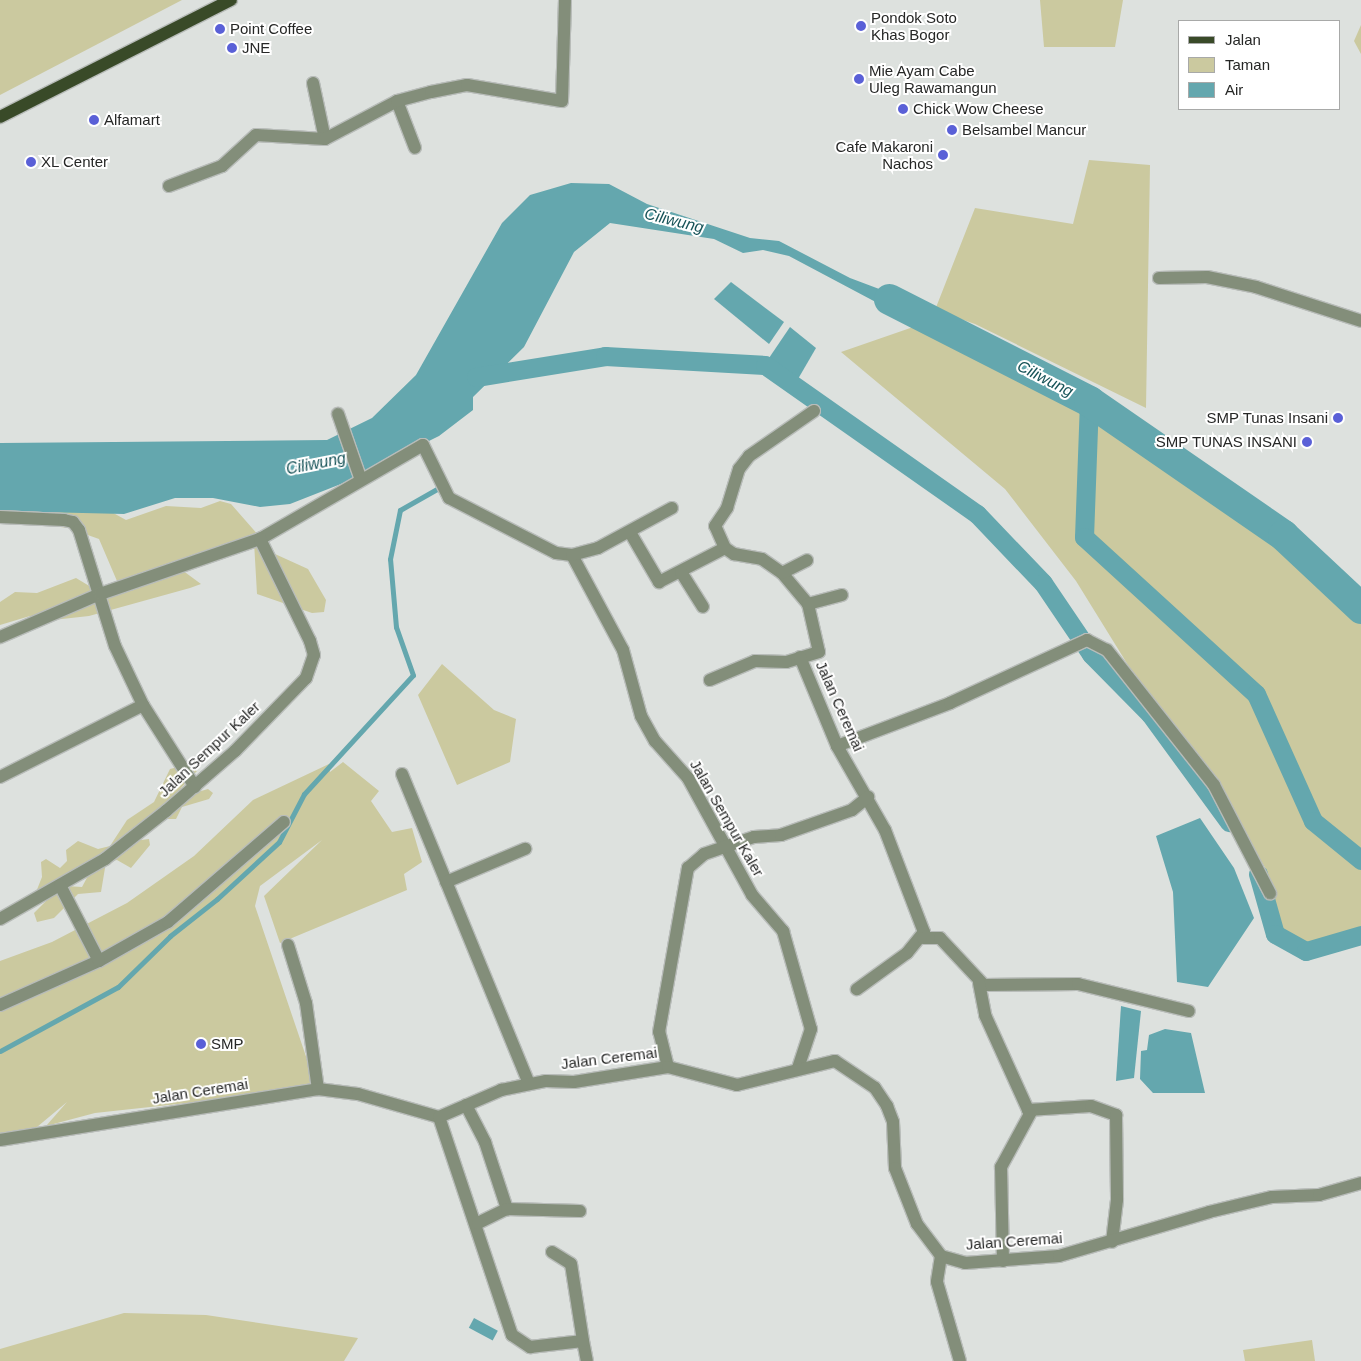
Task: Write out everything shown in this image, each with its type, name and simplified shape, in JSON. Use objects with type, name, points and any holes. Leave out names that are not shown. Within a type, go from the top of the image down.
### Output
[{"type":"main road","points":[[0,117],[231,0]]},
{"type":"street","points":[[169,186],[222,166],[256,135],[325,140],[397,101],[467,85],[558,102],[565,97],[565,0]]},
{"type":"street","points":[[313,83],[325,140]]},
{"type":"street","points":[[397,101],[415,148]]},
{"type":"street","points":[[1159,278],[1207,277],[1256,287],[1361,321]]},
{"type":"street","points":[[631,534],[659,582],[725,548],[715,526],[727,508],[739,469],[749,456],[814,411]]},
{"type":"street","points":[[338,414],[359,477]]},
{"type":"street","points":[[0,637],[100,594],[260,539],[359,477],[425,444],[440,474],[446,494],[545,549],[572,556],[631,534],[672,508]]},
{"type":"street","points":[[0,517],[73,522],[100,594],[115,646],[143,705],[195,787]]},
{"type":"street","name":"Jalan Sempur Kaler","points":[[0,919],[105,859],[195,787],[242,744],[312,669],[310,641],[260,539]]},
{"type":"street","name":"Jalan Ceremai","points":[[710,680],[755,661],[800,657],[820,651],[808,604],[782,573],[762,559],[734,554],[725,548]]},
{"type":"street","name":"Jalan Sempur Kaler","points":[[572,556],[623,650],[641,716],[655,741],[688,778],[727,846],[752,896],[783,931],[811,1029],[798,1068]]},
{"type":"street","points":[[782,573],[807,560]]},
{"type":"street","points":[[681,572],[704,607]]},
{"type":"street","points":[[808,604],[842,595]]},
{"type":"street","points":[[837,746],[959,699],[1087,640],[1108,650],[1214,785],[1270,892]]},
{"type":"street","name":"Jalan Ceremai","points":[[800,657],[837,746],[868,797],[923,938]]},
{"type":"street","points":[[0,776],[143,705]]},
{"type":"street","points":[[402,774],[529,1083]]},
{"type":"street","points":[[668,1067],[659,1032],[688,868],[704,854],[727,846],[781,835],[852,810],[868,797]]},
{"type":"street","points":[[0,1005],[99,961],[168,922],[284,822]]},
{"type":"street","points":[[446,882],[525,849]]},
{"type":"street","points":[[60,885],[99,961]]},
{"type":"street","points":[[857,989],[923,938],[940,938],[979,983],[985,1015],[1031,1112]]},
{"type":"street","points":[[288,945],[306,1003],[318,1089]]},
{"type":"street","points":[[979,983],[1078,984],[1189,1012]]},
{"type":"street","name":"Jalan Ceremai","points":[[0,1140],[318,1089],[358,1094],[439,1117],[466,1105],[529,1083],[668,1067],[737,1085],[798,1068],[835,1061],[875,1088],[894,1122],[893,1156],[906,1202],[941,1256],[965,1263],[1059,1256],[1218,1210],[1272,1197],[1319,1195],[1361,1183]]},
{"type":"street","points":[[466,1105],[485,1142],[507,1210]]},
{"type":"street","points":[[1031,1112],[1092,1106],[1116,1115],[1117,1200],[1112,1242]]},
{"type":"street","points":[[1003,1261],[1001,1167],[1031,1112]]},
{"type":"street","points":[[439,1117],[478,1223],[516,1340],[530,1347],[583,1341]]},
{"type":"street","points":[[478,1223],[507,1210],[580,1211]]},
{"type":"street","points":[[552,1252],[571,1264],[587,1361]]},
{"type":"street","points":[[941,1256],[937,1282],[960,1361]]},
{"type":"green space","points":[[0,0],[182,0],[0,95]]},
{"type":"green space","points":[[1040,0],[1123,0],[1115,47],[1044,47]]},
{"type":"green space","points":[[1361,25],[1361,54],[1354,41]]},
{"type":"green space","points":[[1089,160],[1150,165],[1146,408],[975,324],[935,310],[975,208],[1073,224]]},
{"type":"green space","points":[[927,318],[1089,401],[1283,535],[1361,608],[1361,935],[1306,951],[1275,934],[1266,869],[1199,758],[1136,678],[1076,581],[1005,489],[841,352],[919,325]]},
{"type":"green space","points":[[0,492],[106,509],[126,520],[166,506],[201,508],[220,501],[231,504],[275,554],[308,569],[326,600],[324,612],[312,613],[257,594],[254,542],[182,570],[201,584],[190,588],[89,616],[53,620],[30,616],[0,625],[0,602],[15,592],[37,593],[76,578],[96,590],[120,588],[99,539],[68,528],[22,522]]},
{"type":"green space","points":[[442,664],[494,710],[516,719],[510,762],[457,785],[418,695]]},
{"type":"green space","points":[[343,762],[379,791],[371,801],[392,832],[412,828],[422,862],[404,874],[407,890],[280,943],[264,896],[322,840],[260,886],[255,906],[317,1089],[95,1113],[46,1126],[67,1102],[37,1127],[0,1143],[0,961],[52,942],[127,903],[194,856],[253,800],[329,764],[330,772]]},
{"type":"green space","points":[[186,765],[197,771],[181,788],[191,794],[208,789],[213,793],[209,799],[182,807],[176,819],[164,819],[133,841],[149,839],[150,845],[131,868],[117,860],[106,862],[101,892],[78,894],[54,918],[37,922],[34,913],[49,898],[66,886],[82,887],[90,872],[34,897],[42,877],[41,862],[46,859],[60,868],[67,861],[66,850],[78,841],[98,849],[110,846],[127,820],[154,802],[170,769]]},
{"type":"green space","points":[[124,1313],[206,1315],[358,1338],[344,1361],[0,1361],[0,1349]]},
{"type":"green space","points":[[1312,1340],[1315,1361],[1245,1361],[1243,1350]]},
{"type":"water","points":[[571,183],[609,184],[647,204],[750,238],[779,241],[850,278],[935,310],[919,325],[789,256],[763,250],[743,253],[714,239],[610,223],[574,252],[524,347],[473,397],[473,410],[439,436],[346,482],[290,504],[260,507],[213,498],[175,498],[124,514],[0,511],[0,443],[327,440],[372,418],[416,375],[502,223],[530,195]]},
{"type":"water","points":[[731,282],[784,322],[769,344],[714,299]]},
{"type":"water","points":[[790,327],[816,348],[798,379],[769,358]]},
{"type":"water","points":[[1200,818],[1234,868],[1254,918],[1208,987],[1177,982],[1173,892],[1156,836]]},
{"type":"water","points":[[1121,1006],[1141,1011],[1134,1078],[1116,1081]]},
{"type":"water","points":[[1165,1029],[1191,1033],[1205,1093],[1153,1093],[1140,1079],[1141,1051],[1147,1050],[1149,1035]]},
{"type":"water","points":[[474,1318],[498,1331],[493,1340],[469,1328]]},
{"type":"waterway","name":"Ciliwung","points":[[889,299],[1089,401],[1283,535],[1361,608]]},
{"type":"waterway","points":[[476,377],[605,356],[765,365],[977,514],[1043,583],[1091,654],[1150,714],[1229,822]]},
{"type":"waterway","points":[[1089,401],[1084,537],[1256,694],[1313,821],[1361,860]]},
{"type":"waterway","points":[[0,1051],[118,987],[170,936],[217,899],[279,842],[304,794],[413,675],[396,627],[390,559],[400,510],[442,486]]},
{"type":"waterway","points":[[1258,874],[1275,934],[1306,951],[1361,935]]},
{"type":"place","name":"Pondok Soto Khas Bogor","points":[[861,26]]},
{"type":"place","name":"Point Coffee","points":[[220,29]]},
{"type":"place","name":"JNE","points":[[232,48]]},
{"type":"place","name":"Mie Ayam Cabe Uleg Rawamangun","points":[[859,79]]},
{"type":"place","name":"Chick Wow Cheese","points":[[903,109]]},
{"type":"place","name":"Alfamart","points":[[94,120]]},
{"type":"place","name":"Belsambel Mancur","points":[[952,130]]},
{"type":"place","name":"Cafe Makaroni Nachos","points":[[943,155]]},
{"type":"place","name":"XL Center","points":[[31,162]]},
{"type":"place","name":"SMP Tunas Insani","points":[[1338,418]]},
{"type":"place","name":"SMP TUNAS INSANI","points":[[1307,442]]},
{"type":"place","name":"SMP","points":[[201,1044]]}]
